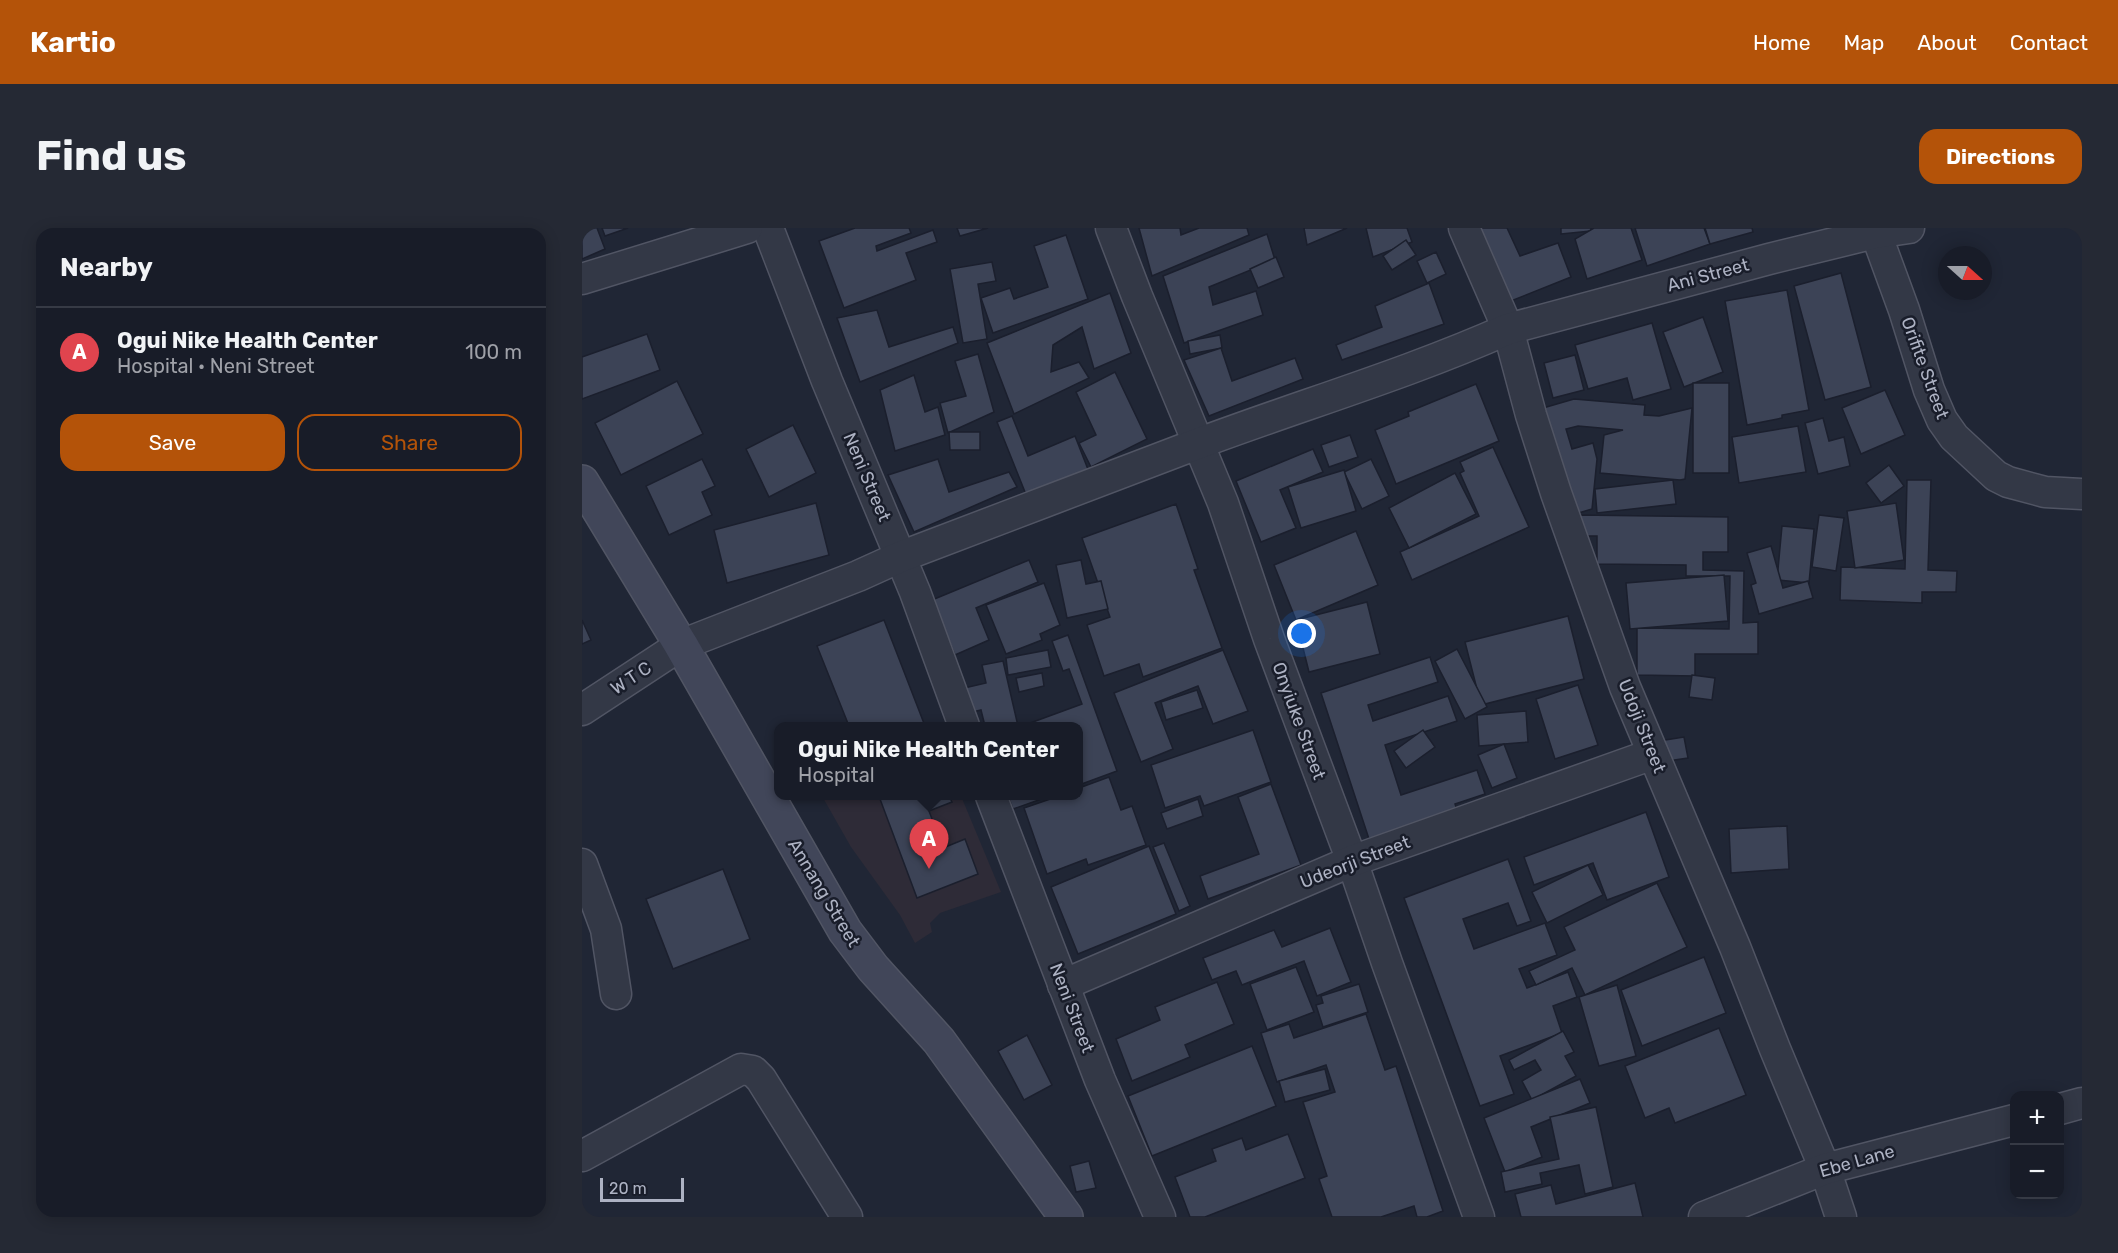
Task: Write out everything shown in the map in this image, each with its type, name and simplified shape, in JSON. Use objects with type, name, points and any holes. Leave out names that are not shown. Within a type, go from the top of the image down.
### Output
[{"type":"main road","name":"Annang Street","points":[[582,482],[681,645],[856,947],[939,1041],[1066,1217]]},
{"type":"street","points":[[582,279],[747,228]]},
{"type":"street","name":"Neni Street","points":[[768,228],[827,381],[900,557],[962,722]]},
{"type":"street","name":"Onyiuke Street","points":[[1111,228],[1197,444],[1223,503],[1269,639],[1352,861],[1479,1217]]},
{"type":"street","name":"Udoji Street","points":[[1464,228],[1508,328],[1531,416],[1556,493],[1625,687],[1707,879],[1825,1169],[1841,1217]]},
{"type":"street","name":"Ani Street","points":[[1197,444],[1472,345],[1508,328],[1874,230],[1909,228]]},
{"type":"street","name":"Orifite Street","points":[[1874,230],[1904,310],[1929,390],[1942,420],[1954,437],[1983,465],[2007,482],[2045,492],[2082,494]]},
{"type":"street","name":"W T C","points":[[582,710],[681,645],[858,576],[900,557],[1197,444]]},
{"type":"street","name":"Udeorji Street","points":[[1063,985],[1352,861],[1653,754]]},
{"type":"street","name":"Neni Street","points":[[993,800],[1100,1080],[1160,1217]]},
{"type":"street","points":[[582,864],[606,929],[616,994]]},
{"type":"street","points":[[582,1156],[741,1069],[753,1071],[761,1079],[847,1217]]},
{"type":"street","points":[[2064,1108],[2082,1103]]},
{"type":"street","name":"Ebe Lane","points":[[1704,1217],[1825,1169],[2010,1121]]},
{"type":"shaded area","points":[[824,800],[963,800],[1001,892],[940,913],[930,923],[932,932],[915,943],[900,915],[851,847]]},
{"type":"building","points":[[582,228],[597,228],[605,249],[582,259]]},
{"type":"building","points":[[602,228],[628,228],[605,236]]},
{"type":"building","points":[[855,228],[909,228],[911,233],[876,246],[877,251],[933,230],[937,242],[906,253],[916,280],[844,308],[819,241]]},
{"type":"building","points":[[957,228],[988,228],[960,236]]},
{"type":"building","points":[[1139,228],[1180,228],[1181,235],[1199,228],[1247,228],[1249,235],[1152,276]]},
{"type":"building","points":[[1304,228],[1347,228],[1307,245]]},
{"type":"building","points":[[1366,228],[1407,228],[1412,242],[1373,257]]},
{"type":"building","points":[[1480,228],[1507,228],[1520,256],[1558,243],[1571,277],[1511,301]]},
{"type":"building","points":[[1561,228],[1591,228],[1591,231],[1561,234]]},
{"type":"building","points":[[1594,228],[1631,228],[1642,260],[1587,279],[1575,239]]},
{"type":"building","points":[[1635,228],[1704,228],[1710,244],[1647,266]]},
{"type":"building","points":[[1705,228],[1752,228],[1753,232],[1710,244]]},
{"type":"building","points":[[1267,234],[1275,260],[1209,287],[1213,305],[1256,291],[1263,315],[1184,343],[1163,276]]},
{"type":"building","points":[[1066,235],[1088,299],[993,333],[981,298],[1010,288],[1014,299],[1048,287],[1034,246]]},
{"type":"building","points":[[1406,240],[1416,255],[1392,270],[1383,256]]},
{"type":"building","points":[[1436,252],[1446,274],[1427,283],[1417,261]]},
{"type":"building","points":[[1276,257],[1284,277],[1258,288],[1250,269]]},
{"type":"building","points":[[992,262],[996,281],[978,284],[987,339],[963,343],[950,269]]},
{"type":"building","points":[[1841,273],[1871,387],[1825,400],[1794,286]]},
{"type":"building","points":[[1429,283],[1444,324],[1342,360],[1336,345],[1382,327],[1375,306]]},
{"type":"building","points":[[1787,290],[1809,410],[1747,425],[1725,301]]},
{"type":"building","points":[[1110,293],[1131,353],[1094,369],[1082,327],[1053,345],[1051,372],[1079,362],[1089,378],[1014,414],[987,343]]},
{"type":"building","points":[[877,310],[889,347],[953,327],[958,343],[860,382],[837,318]]},
{"type":"building","points":[[1703,317],[1723,372],[1684,387],[1663,332]]},
{"type":"building","points":[[1652,323],[1671,389],[1633,400],[1627,378],[1588,389],[1575,345]]},
{"type":"building","points":[[647,334],[660,370],[582,399],[582,357]]},
{"type":"building","points":[[1220,335],[1222,348],[1190,354],[1188,341]]},
{"type":"building","points":[[1221,348],[1232,381],[1295,358],[1303,379],[1209,416],[1184,360]]},
{"type":"building","points":[[978,354],[994,412],[948,433],[940,403],[966,396],[955,361]]},
{"type":"building","points":[[1575,355],[1584,390],[1553,398],[1544,363]]},
{"type":"building","points":[[1115,372],[1147,439],[1091,467],[1079,443],[1096,435],[1076,392]]},
{"type":"building","points":[[914,375],[925,412],[938,407],[945,435],[895,451],[880,390]]},
{"type":"building","points":[[677,381],[703,434],[621,475],[595,423]]},
{"type":"building","points":[[1693,383],[1729,383],[1729,473],[1693,473]]},
{"type":"building","points":[[1476,384],[1499,441],[1396,484],[1375,430],[1409,416],[1408,412]]},
{"type":"building","points":[[1885,390],[1905,435],[1861,454],[1842,408]]},
{"type":"building","points":[[1574,399],[1645,405],[1644,415],[1659,416],[1692,408],[1685,479],[1600,473],[1604,435],[1623,430],[1578,426],[1566,429],[1572,449],[1593,443],[1597,459],[1592,509],[1572,515],[1543,408]]},
{"type":"building","points":[[1012,416],[1028,456],[1075,436],[1089,472],[1027,497],[997,422]]},
{"type":"building","points":[[1823,418],[1829,441],[1844,437],[1850,466],[1818,474],[1805,423]]},
{"type":"building","points":[[793,425],[816,473],[769,497],[746,449]]},
{"type":"building","points":[[1798,426],[1806,472],[1739,483],[1732,437]]},
{"type":"building","points":[[949,432],[980,432],[980,450],[950,450]]},
{"type":"building","points":[[1350,435],[1358,457],[1329,467],[1321,445]]},
{"type":"building","points":[[1493,447],[1529,527],[1412,580],[1400,552],[1479,516],[1460,473],[1464,471],[1460,462]]},
{"type":"building","points":[[1313,449],[1323,472],[1280,490],[1296,528],[1261,542],[1236,481]]},
{"type":"building","points":[[702,459],[715,486],[702,492],[712,515],[669,535],[646,486]]},
{"type":"building","points":[[938,459],[949,492],[1009,472],[1017,487],[914,532],[888,475]]},
{"type":"building","points":[[1371,459],[1389,496],[1362,509],[1344,472]]},
{"type":"building","points":[[1889,465],[1904,486],[1881,503],[1866,483]]},
{"type":"building","points":[[1344,470],[1356,511],[1301,528],[1288,487]]},
{"type":"building","points":[[1455,473],[1476,514],[1409,548],[1389,508]]},
{"type":"building","points":[[1673,480],[1676,504],[1597,513],[1595,489]]},
{"type":"building","points":[[1907,480],[1931,480],[1928,570],[1957,571],[1956,592],[1922,592],[1922,603],[1840,600],[1841,567],[1905,569]]},
{"type":"building","points":[[816,503],[829,555],[727,583],[714,530]]},
{"type":"building","points":[[1896,503],[1904,560],[1855,568],[1847,511]]},
{"type":"building","points":[[1176,504],[1198,569],[1194,570],[1222,648],[1143,677],[1139,664],[1104,676],[1087,625],[1110,617],[1082,538]]},
{"type":"building","points":[[1578,515],[1728,517],[1728,552],[1703,552],[1703,570],[1744,571],[1743,623],[1758,622],[1758,654],[1695,654],[1695,676],[1637,675],[1637,628],[1729,629],[1730,576],[1686,576],[1686,565],[1597,564],[1597,536],[1578,536]]},
{"type":"building","points":[[1819,515],[1844,518],[1836,571],[1812,567]]},
{"type":"building","points":[[1782,526],[1814,529],[1809,583],[1777,580]]},
{"type":"building","points":[[1356,531],[1378,585],[1296,620],[1274,565]]},
{"type":"building","points":[[1771,546],[1783,588],[1808,581],[1813,598],[1759,614],[1751,585],[1756,583],[1747,553]]},
{"type":"building","points":[[1029,560],[1038,582],[976,608],[989,640],[955,655],[932,600]]},
{"type":"building","points":[[1081,560],[1086,584],[1101,581],[1108,609],[1067,618],[1056,565]]},
{"type":"building","points":[[1724,575],[1728,621],[1630,629],[1626,583]]},
{"type":"building","points":[[1044,583],[1060,625],[1040,634],[1042,640],[1006,654],[986,605]]},
{"type":"building","points":[[1367,602],[1380,654],[1309,672],[1296,620]]},
{"type":"building","points":[[1568,616],[1584,679],[1481,705],[1465,642]]},
{"type":"building","points":[[582,620],[591,640],[582,644]]},
{"type":"building","points":[[884,620],[923,722],[847,722],[817,646]]},
{"type":"building","points":[[1068,635],[1117,771],[1083,784],[1083,722],[1033,722],[1082,704],[1069,669],[1063,671],[1052,641]]},
{"type":"building","points":[[1457,649],[1487,707],[1465,719],[1435,661]]},
{"type":"building","points":[[1048,650],[1051,667],[1008,675],[1006,658]]},
{"type":"building","points":[[1223,650],[1248,711],[1213,724],[1198,686],[1155,703],[1173,749],[1141,762],[1114,693]]},
{"type":"building","points":[[1430,657],[1438,682],[1368,705],[1373,721],[1448,696],[1457,721],[1385,745],[1401,795],[1477,770],[1485,794],[1455,804],[1459,816],[1371,845],[1321,693]]},
{"type":"building","points":[[1003,661],[1017,722],[984,722],[981,710],[965,714],[960,689],[986,683],[982,665]]},
{"type":"building","points":[[1042,673],[1044,686],[1019,692],[1016,678]]},
{"type":"building","points":[[1692,675],[1715,678],[1712,700],[1689,697]]},
{"type":"building","points":[[1578,685],[1598,745],[1555,759],[1536,699]]},
{"type":"building","points":[[1197,690],[1203,708],[1166,720],[1161,702]]},
{"type":"building","points":[[1526,711],[1528,742],[1479,746],[1477,715]]},
{"type":"building","points":[[1253,730],[1271,782],[1204,806],[1200,796],[1165,808],[1151,765]]},
{"type":"building","points":[[1423,730],[1435,747],[1406,768],[1394,751]]},
{"type":"building","points":[[1684,737],[1688,758],[1661,762],[1659,741]]},
{"type":"building","points":[[1504,744],[1517,778],[1492,788],[1478,755]]},
{"type":"building","points":[[1109,777],[1121,810],[1132,806],[1146,845],[1088,865],[1086,859],[1047,874],[1024,808],[1047,800],[1083,800],[1083,787]]},
{"type":"building","points":[[1271,784],[1301,865],[1208,899],[1200,876],[1259,854],[1238,797]]},
{"type":"building","points":[[1198,799],[1203,816],[1167,829],[1161,813]]},
{"type":"building","points":[[880,800],[951,800],[952,802],[929,811],[943,848],[965,839],[978,874],[917,898]]},
{"type":"building","points":[[1010,800],[1039,800],[1013,809]]},
{"type":"building","points":[[1646,812],[1669,877],[1607,900],[1593,863],[1534,885],[1524,857]]},
{"type":"building","points":[[1787,826],[1789,869],[1731,873],[1729,829]]},
{"type":"building","points":[[1164,843],[1190,906],[1179,911],[1153,847]]},
{"type":"building","points":[[1149,846],[1176,914],[1078,954],[1051,887]]},
{"type":"building","points":[[1508,859],[1531,921],[1517,926],[1508,903],[1463,919],[1474,949],[1545,923],[1557,955],[1519,969],[1527,988],[1568,972],[1577,997],[1553,1006],[1562,1033],[1500,1056],[1514,1094],[1480,1106],[1404,898]]},
{"type":"building","points":[[1588,865],[1603,895],[1547,923],[1532,892]]},
{"type":"building","points":[[723,869],[750,939],[673,969],[646,899]]},
{"type":"building","points":[[1657,883],[1687,947],[1585,995],[1572,968],[1536,985],[1529,971],[1575,950],[1564,927]]},
{"type":"building","points":[[1330,928],[1351,982],[1317,996],[1304,961],[1242,985],[1236,971],[1212,980],[1203,958],[1274,930],[1282,947]]},
{"type":"building","points":[[1704,957],[1726,1013],[1642,1046],[1621,990]]},
{"type":"building","points":[[1296,967],[1314,1012],[1267,1030],[1250,984]]},
{"type":"building","points":[[1217,982],[1234,1024],[1185,1045],[1190,1057],[1132,1081],[1116,1039],[1160,1020],[1155,1007]]},
{"type":"building","points":[[1359,984],[1368,1012],[1323,1027],[1316,1005],[1323,1003],[1321,996]]},
{"type":"building","points":[[1617,985],[1636,1056],[1599,1066],[1579,997]]},
{"type":"building","points":[[1366,1014],[1385,1070],[1396,1066],[1443,1211],[1427,1217],[1417,1217],[1414,1206],[1381,1217],[1332,1217],[1319,1179],[1327,1176],[1303,1102],[1335,1092],[1326,1065],[1277,1082],[1261,1033],[1289,1024],[1294,1038]]},
{"type":"building","points":[[1719,1028],[1746,1095],[1675,1123],[1669,1108],[1645,1118],[1625,1066]]},
{"type":"building","points":[[1563,1031],[1574,1052],[1565,1056],[1576,1076],[1532,1100],[1522,1081],[1541,1070],[1535,1060],[1514,1070],[1509,1060]]},
{"type":"building","points":[[1027,1035],[1052,1085],[1024,1100],[998,1051]]},
{"type":"building","points":[[1252,1046],[1276,1106],[1152,1156],[1128,1096]]},
{"type":"building","points":[[1325,1069],[1330,1090],[1285,1102],[1279,1081]]},
{"type":"building","points":[[1580,1079],[1590,1103],[1531,1127],[1542,1157],[1505,1172],[1484,1118]]},
{"type":"building","points":[[1596,1107],[1613,1187],[1585,1194],[1579,1165],[1540,1173],[1542,1184],[1505,1192],[1501,1172],[1559,1159],[1550,1117]]},
{"type":"building","points":[[1288,1134],[1305,1178],[1205,1217],[1190,1217],[1175,1177],[1216,1161],[1212,1149],[1242,1138],[1246,1150]]},
{"type":"building","points":[[1089,1161],[1096,1188],[1076,1192],[1070,1166]]},
{"type":"building","points":[[1635,1183],[1643,1217],[1521,1217],[1515,1194],[1551,1185],[1556,1204]]},
{"type":"place","name":"Ogui Nike Health Center","points":[[929,869]]}]
